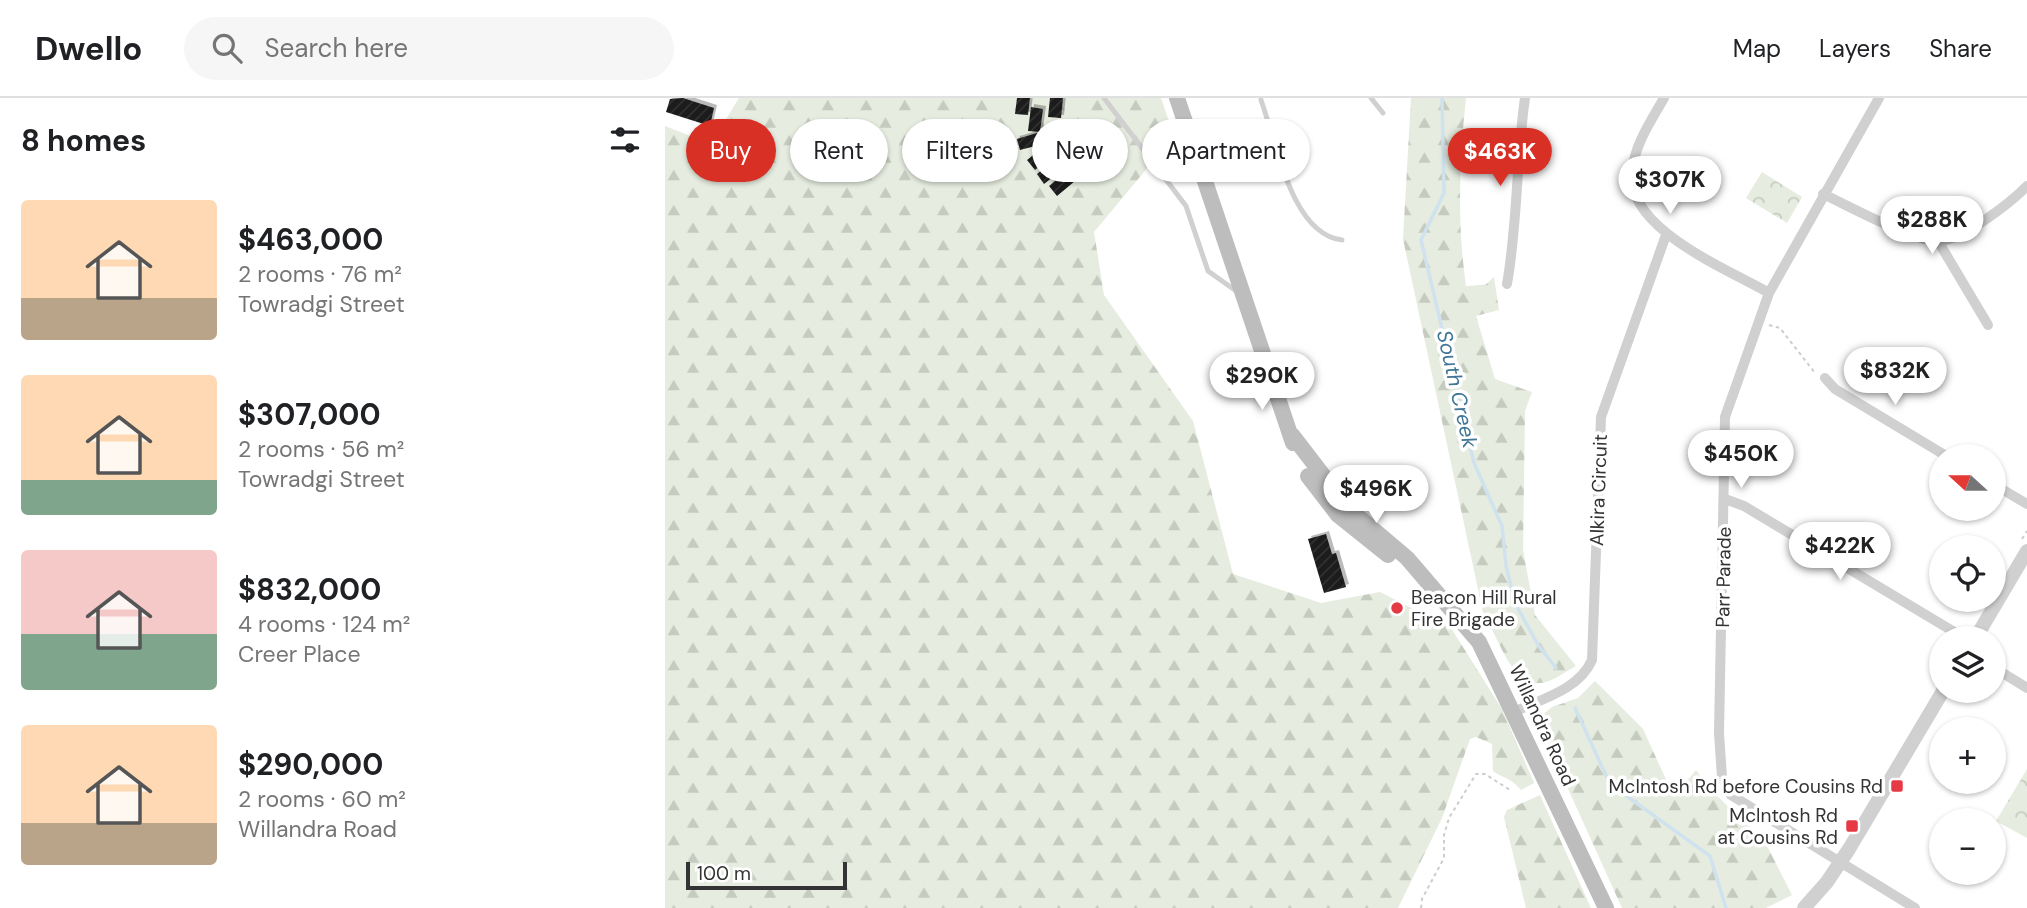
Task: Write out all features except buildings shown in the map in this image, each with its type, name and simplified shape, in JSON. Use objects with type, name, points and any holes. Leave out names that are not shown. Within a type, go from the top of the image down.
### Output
[{"type":"main road","name":"Willandra Road","points":[[1177,98],[1268,375],[1292,435],[1294,453],[1338,514],[1368,541],[1420,575],[1479,642],[1606,908]]},
{"type":"street","points":[[1507,284],[1513,250],[1517,153],[1525,98]]},
{"type":"street","points":[[1664,98],[1637,147],[1632,174],[1639,199],[1649,218],[1666,235],[1769,293]]},
{"type":"street","name":"Parr Parade","points":[[1879,98],[1769,293],[1725,418],[1720,733],[1722,777],[1731,795],[1915,908]]},
{"type":"street","points":[[1823,194],[1917,237],[1938,241],[1954,238],[2015,199],[2027,186]]},
{"type":"street","name":"Alkira Circuit","points":[[1514,712],[1571,685],[1585,673],[1591,660],[1601,417],[1666,235]]},
{"type":"street","points":[[1938,241],[1988,325]]},
{"type":"street","points":[[1825,378],[1835,389],[1929,446]]},
{"type":"street","points":[[2006,492],[2027,504]]},
{"type":"street","points":[[1725,499],[1744,506],[1944,626]]},
{"type":"street","points":[[1983,626],[2027,551]]},
{"type":"street","points":[[2006,675],[2027,688]]},
{"type":"street","points":[[1804,908],[1840,863],[1936,703]]},
{"type":"lane","points":[[1104,98],[1186,206],[1208,271],[1244,297]]},
{"type":"lane","points":[[1371,98],[1383,114]]},
{"type":"lane","points":[[1261,100],[1300,213],[1322,232],[1342,240]]},
{"type":"path","points":[[1758,321],[1780,328],[1813,372],[1825,378]]},
{"type":"path","points":[[1421,908],[1422,899],[1443,863],[1444,835],[1449,818],[1476,774],[1485,774],[1510,790]]},
{"type":"green space","points":[[739,98],[1161,98],[1168,119],[1142,119],[1142,174],[1094,232],[1104,295],[1193,421],[1233,574],[1321,603],[1380,592],[1451,628],[1502,709],[1534,783],[1521,790],[1493,771],[1492,744],[1476,737],[1470,739],[1442,818],[1398,908],[665,908],[665,126],[686,134],[686,182],[776,182],[776,119],[726,119]]},
{"type":"green space","points":[[1411,98],[1466,98],[1460,192],[1466,286],[1485,285],[1494,277],[1499,310],[1476,316],[1495,379],[1532,392],[1525,411],[1523,550],[1535,615],[1576,666],[1554,679],[1540,683],[1530,682],[1513,668],[1484,617],[1403,239]]},
{"type":"green space","points":[[1762,172],[1802,197],[1787,223],[1746,198]]},
{"type":"green space","points":[[1595,681],[1643,729],[1674,797],[1696,770],[1711,790],[1765,842],[1792,895],[1766,908],[1622,908],[1541,729],[1541,716],[1552,707],[1578,698]]},
{"type":"green space","points":[[2027,769],[2027,838],[2006,826],[2006,808],[2004,808]]},
{"type":"green space","points":[[1540,795],[1591,908],[1526,908],[1504,817],[1507,810]]},
{"type":"waterway","name":"South Creek","points":[[1442,98],[1444,193],[1421,240],[1474,463],[1502,526],[1506,566],[1515,603],[1538,645],[1556,668]]},
{"type":"waterway","name":"South Creek","points":[[1575,708],[1610,784],[1710,856],[1726,908]]},
{"type":"place","name":"Beacon Hill Rural Fire Brigade","points":[[1397,608]]},
{"type":"place","name":"McIntosh Rd before Cousins Rd","points":[[1897,786]]},
{"type":"place","name":"McIntosh Rd at Cousins Rd","points":[[1852,826]]}]
